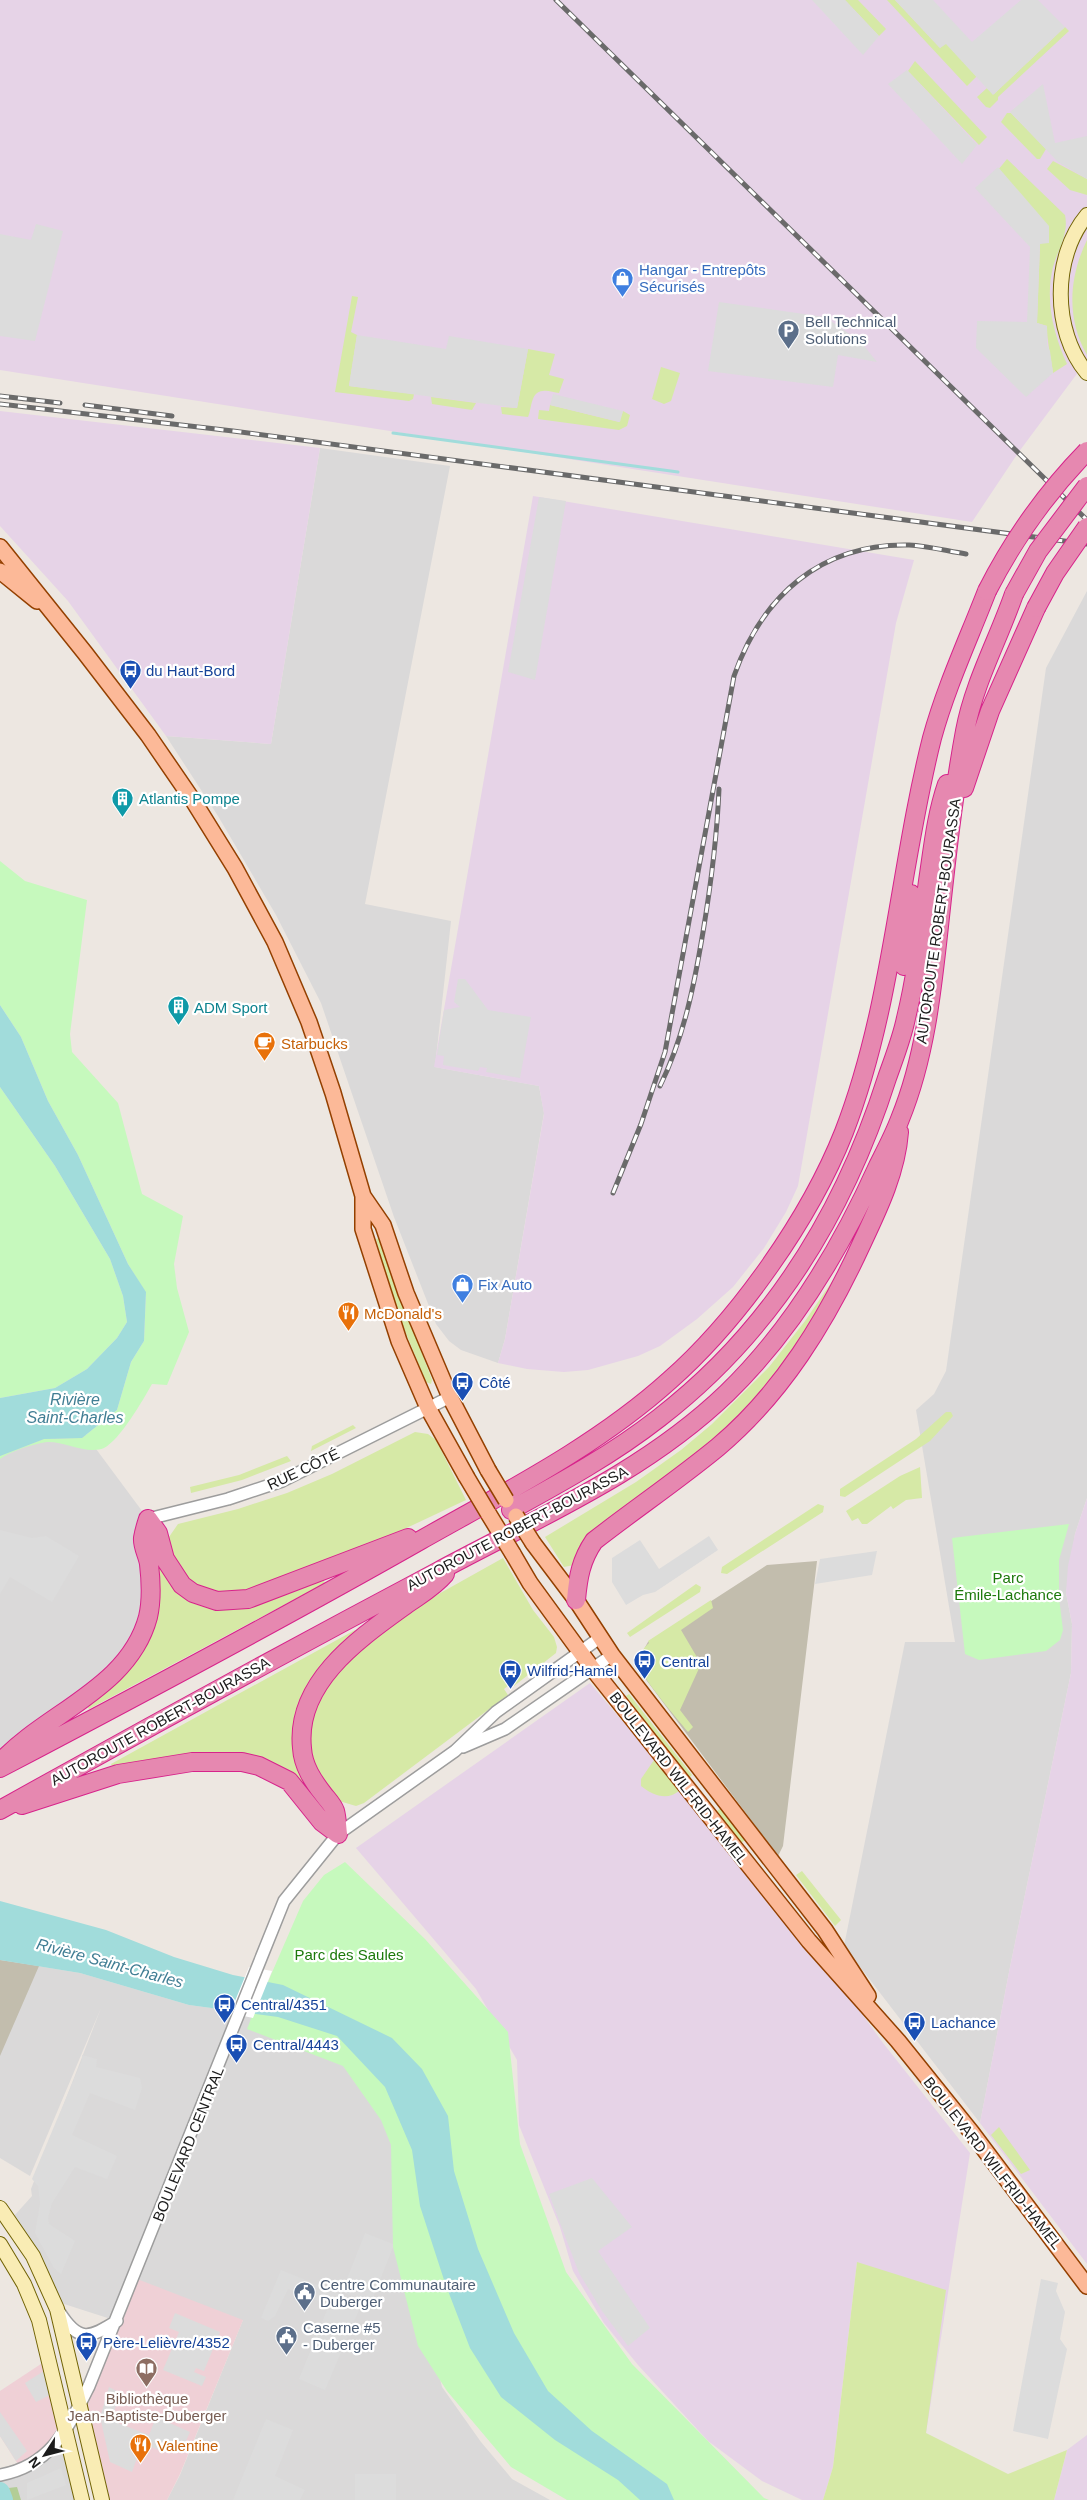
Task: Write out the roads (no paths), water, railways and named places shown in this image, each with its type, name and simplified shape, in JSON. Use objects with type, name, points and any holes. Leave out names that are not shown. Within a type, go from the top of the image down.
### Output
[{"type":"highway","name":"AUTOROUTE ROBERT-BOURASSA","points":[[0,1768],[195,1665],[455,1521],[604,1431],[668,1382],[692,1360],[732,1314],[808,1206],[829,1166],[858,1093],[873,1040],[888,971],[916,814],[932,740],[945,694],[987,591],[1022,531],[1063,476],[1085,451]]},
{"type":"highway","name":"AUTOROUTE ROBERT-BOURASSA","points":[[0,1810],[178,1710],[455,1562],[555,1511],[638,1463],[680,1434],[728,1392],[769,1347],[824,1270],[864,1198],[900,1119],[918,1062],[931,1001],[951,816],[964,737],[983,672],[1014,594],[1038,551],[1087,486]]},
{"type":"highway","points":[[951,816],[970,775],[990,711],[1036,608],[1055,573],[1087,527]]},
{"type":"highway","points":[[518,1506],[592,1465],[660,1418],[695,1389],[748,1334],[781,1292],[832,1212],[856,1165],[885,1086],[906,1020],[942,799],[964,737]]},
{"type":"highway","points":[[885,1086],[909,924],[916,814]]},
{"type":"highway","points":[[576,1600],[578,1577],[584,1557],[594,1541],[718,1446],[775,1389],[802,1354],[842,1286],[873,1220],[897,1156],[900,1119]]},
{"type":"highway","points":[[148,1519],[158,1533],[165,1559],[182,1584],[193,1593],[206,1599],[230,1602],[248,1599],[274,1590],[455,1521]]},
{"type":"highway","points":[[0,1763],[15,1746],[86,1697],[107,1678],[133,1648],[142,1634],[151,1602],[149,1563],[143,1539],[148,1519]]},
{"type":"highway","points":[[338,1834],[335,1810],[310,1774],[302,1750],[302,1724],[311,1697],[323,1677],[340,1657],[382,1623],[436,1585],[455,1562]]},
{"type":"highway","points":[[0,1810],[50,1797],[118,1774],[192,1762],[223,1761],[259,1766],[289,1781],[322,1822],[338,1834]]},
{"type":"main road","points":[[1087,215],[1077,230],[1068,253],[1060,301],[1063,324],[1070,345],[1087,373]]},
{"type":"main road","name":"BOULEVARD WILFRID-HAMEL","points":[[0,547],[130,711],[194,802],[235,868],[267,928],[296,990],[320,1053],[363,1196],[363,1229],[372,1262],[399,1341],[428,1408],[530,1583],[592,1668],[809,1941],[898,2041],[972,2133],[1087,2286]]},
{"type":"main road","name":"BOULEVARD WILFRID-HAMEL","points":[[0,571],[55,616]]},
{"type":"main road","name":"BOULEVARD WILFRID-HAMEL","points":[[363,1196],[384,1225],[406,1292],[450,1397],[488,1470],[518,1506],[533,1543],[576,1600],[612,1654],[825,1930],[898,2041]]},
{"type":"main road","points":[[0,2208],[33,2256],[57,2309],[102,2500]]},
{"type":"main road","points":[[0,2244],[24,2284],[39,2320],[82,2500]]},
{"type":"street","name":"RUE CÔTÉ","points":[[148,1519],[228,1499],[282,1481],[450,1397]]},
{"type":"street","name":"BOULEVARD CENTRAL","points":[[5,2474],[22,2469],[54,2448],[66,2432],[97,2371],[259,1968],[284,1901],[338,1834],[455,1751],[496,1712],[601,1637]]},
{"type":"street","name":"BOULEVARD CENTRAL","points":[[455,1751],[505,1729],[612,1654]]},
{"type":"street","points":[[57,2309],[68,2326],[84,2335],[96,2335],[117,2321]]},
{"type":"water","name":"Rivière Saint-Charles","points":[[0,1005],[21,1037],[48,1101],[78,1155],[128,1264],[146,1292],[144,1341],[131,1362],[117,1410],[82,1438],[44,1439],[0,1456],[0,1398],[55,1388],[87,1369],[117,1338],[127,1322],[123,1296],[110,1259],[55,1166],[0,1087]]},
{"type":"water","name":"Rivière Saint-Charles","points":[[0,1901],[106,1930],[174,1957],[233,1975],[283,1985],[392,2038],[422,2069],[448,2116],[454,2171],[478,2249],[514,2333],[548,2391],[592,2431],[667,2484],[674,2500],[640,2500],[618,2480],[555,2440],[501,2397],[470,2348],[445,2283],[420,2206],[412,2150],[385,2087],[337,2036],[278,2017],[189,2005],[80,1973],[0,1960]]},
{"type":"waterway","points":[[393,433],[678,472]]},
{"type":"waterway","points":[[0,2492],[3,2500]]},
{"type":"railway","points":[[556,0],[1087,520]]},
{"type":"railway","points":[[0,396],[60,403]]},
{"type":"railway","points":[[0,404],[233,431],[1087,544]]},
{"type":"railway","points":[[85,405],[172,416]]},
{"type":"railway","points":[[613,1193],[641,1124],[665,1052],[734,676],[746,647],[761,621],[778,599],[799,580],[822,564],[848,553],[877,547],[909,545],[966,554]]},
{"type":"railway","points":[[660,1086],[676,1049],[696,972],[711,878],[719,789]]},
{"type":"place","name":"Hangar - Entrepôts Sécurisés","points":[[623,297]]},
{"type":"place","name":"Bell Technical Solutions","points":[[789,349]]},
{"type":"place","name":"du Haut-Bord","points":[[130,689]]},
{"type":"place","name":"Atlantis Pompe","points":[[123,817]]},
{"type":"place","name":"ADM Sport","points":[[178,1026]]},
{"type":"place","name":"Starbucks","points":[[265,1062]]},
{"type":"place","name":"Fix Auto","points":[[462,1303]]},
{"type":"place","name":"McDonald's","points":[[348,1332]]},
{"type":"place","name":"Côté","points":[[463,1401]]},
{"type":"place","name":"Central","points":[[645,1680]]},
{"type":"place","name":"Wilfrid-Hamel","points":[[511,1689]]},
{"type":"place","name":"Central/4351","points":[[225,2023]]},
{"type":"place","name":"Lachance","points":[[915,2041]]},
{"type":"place","name":"Central/4443","points":[[237,2063]]},
{"type":"place","name":"Centre Communautaire Duberger","points":[[304,2312]]},
{"type":"place","name":"Caserne #5 - Duberger","points":[[287,2355]]},
{"type":"place","name":"Père-Lelièvre/4352","points":[[87,2361]]},
{"type":"place","name":"Bibliothèque Jean-Baptiste-Duberger","points":[[147,2388]]},
{"type":"place","name":"Valentine","points":[[141,2464]]},
{"type":"park label","name":"Parc Émile-Lachance","points":[[1008,1586]]},
{"type":"park label","name":"Parc des Saules","points":[[349,1954]]}]
